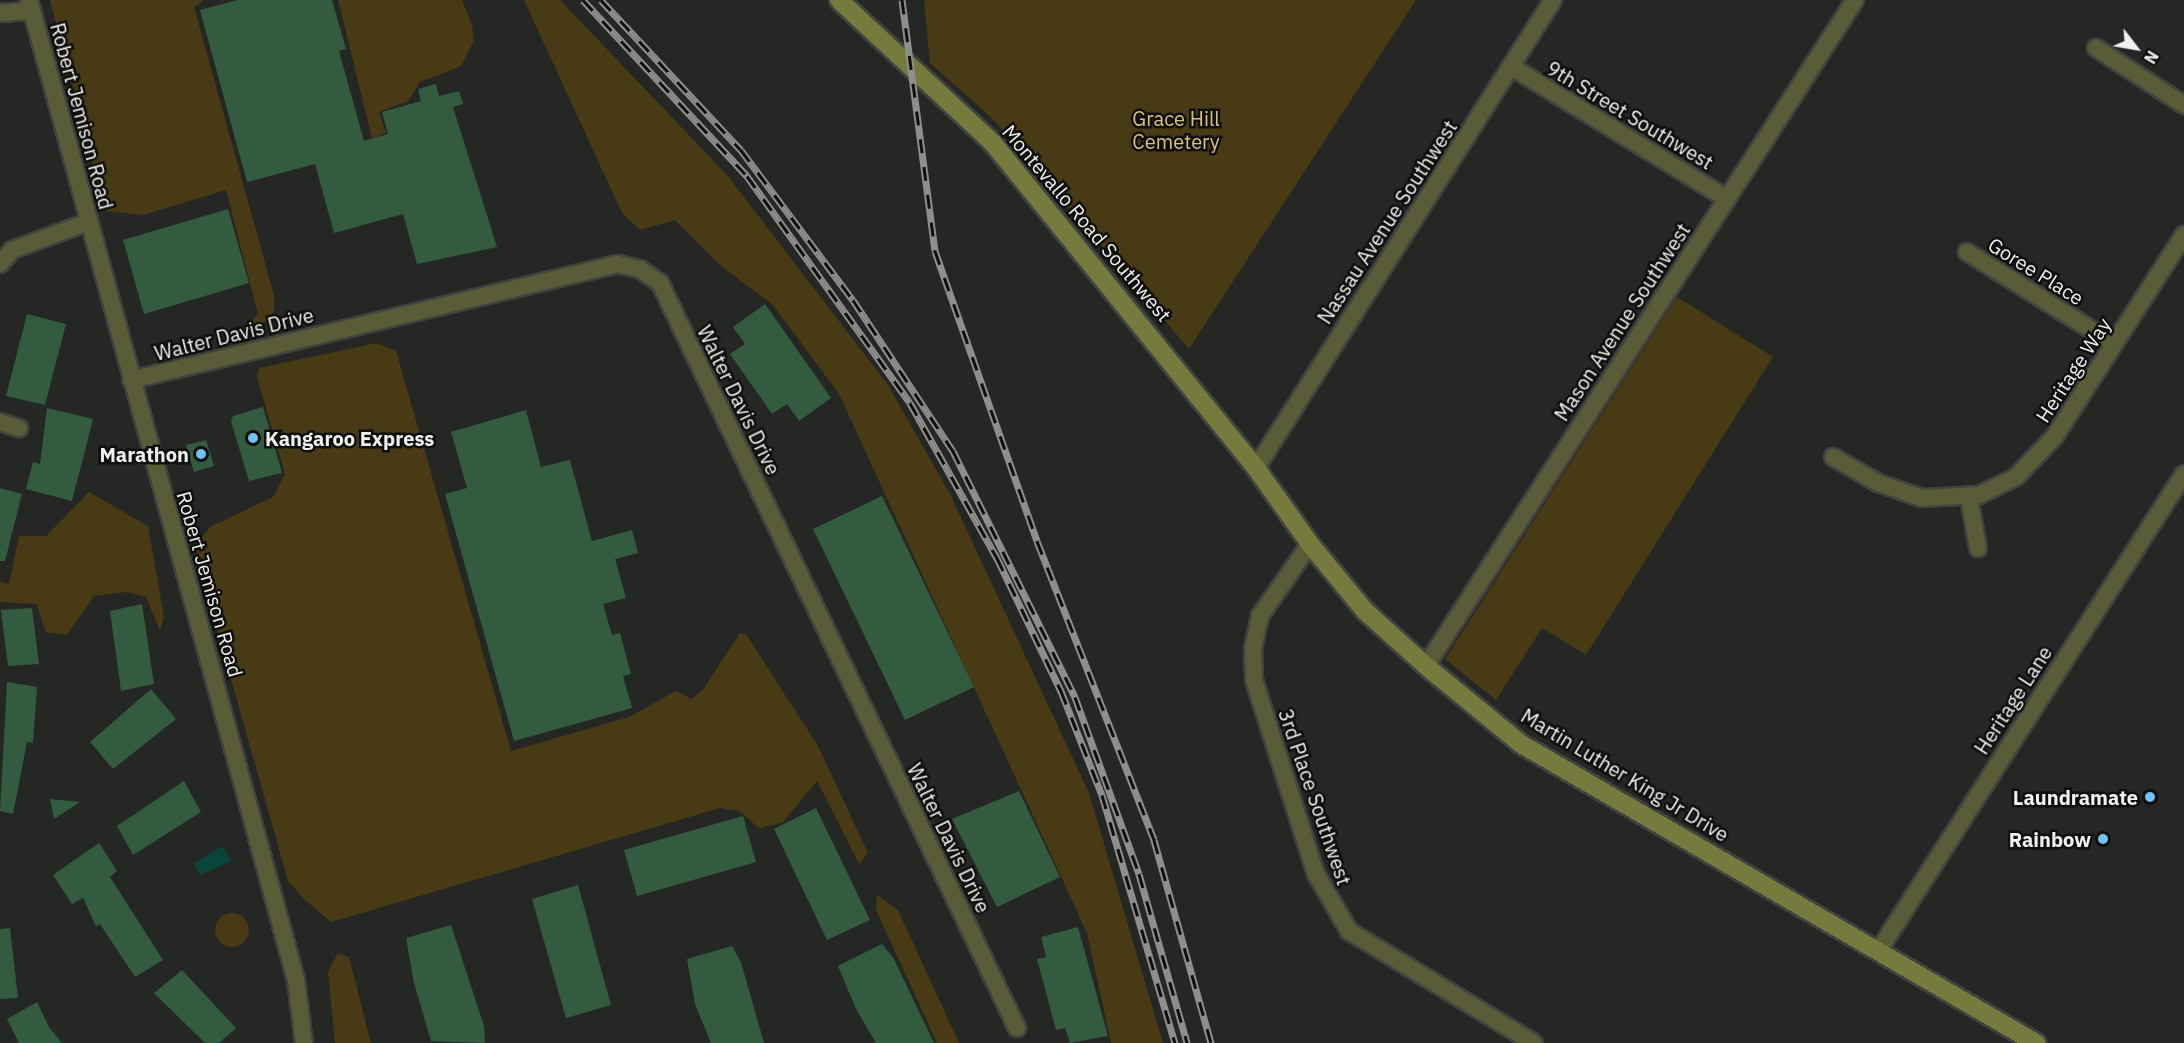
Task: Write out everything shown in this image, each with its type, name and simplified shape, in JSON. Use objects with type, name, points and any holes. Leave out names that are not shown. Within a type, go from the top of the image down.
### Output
[{"type":"main road","name":"Montevallo Road Southwest","points":[[839,0],[992,142],[1256,468]]},
{"type":"main road","name":"Martin Luther King Jr Drive","points":[[1256,468],[1310,544],[1365,611],[1426,666],[1521,744],[2036,1043]]},
{"type":"street","name":"Nassau Avenue Southwest","points":[[1256,468],[1512,68],[1553,0]]},
{"type":"street","name":"Mason Avenue Southwest","points":[[1426,666],[1855,0]]},
{"type":"street","points":[[0,13],[30,6]]},
{"type":"street","name":"Robert Jemison Road","points":[[30,6],[290,957],[304,1043]]},
{"type":"street","points":[[2096,48],[2184,105]]},
{"type":"street","name":"9th Street Southwest","points":[[1512,68],[1726,198]]},
{"type":"street","points":[[0,264],[12,250],[88,222]]},
{"type":"street","name":"Heritage Way","points":[[1833,457],[1878,483],[1922,498],[1969,496],[2016,477],[2045,450],[2184,235]]},
{"type":"street","name":"Goree Place","points":[[1967,252],[2114,344]]},
{"type":"street","name":"Walter Davis Drive","points":[[131,380],[618,264],[640,269],[660,284],[1017,1028]]},
{"type":"street","points":[[0,422],[19,428]]},
{"type":"street","name":"Heritage Lane","points":[[1879,950],[2184,474]]},
{"type":"street","points":[[1969,496],[1978,548]]},
{"type":"street","name":"3rd Place Southwest","points":[[1310,544],[1260,616],[1253,649],[1254,680],[1321,884],[1349,931],[1534,1043]]},
{"type":"green space","points":[[50,0],[204,0],[194,7],[274,295],[274,312],[244,341],[239,335],[258,314],[226,190],[143,215],[105,211]]},
{"type":"green space","points":[[338,0],[462,0],[472,25],[474,41],[461,66],[420,82],[408,101],[379,112],[386,133],[379,135],[397,200],[388,203]]},
{"type":"green space","points":[[524,0],[560,0],[727,175],[888,385],[950,494],[1089,793],[1163,1043],[1111,1043],[1087,933],[839,394],[773,305],[722,267],[675,220],[640,230],[622,213]]},
{"type":"green space","name":"Grace Hill Cemetery","points":[[924,0],[1416,0],[1189,349],[994,120],[930,63]]},
{"type":"green space","points":[[1677,297],[1773,357],[1586,655],[1542,628],[1496,700],[1445,659]]},
{"type":"green space","points":[[377,343],[396,351],[511,751],[629,717],[676,691],[691,699],[702,691],[740,633],[746,634],[818,746],[868,853],[859,864],[817,781],[782,823],[759,828],[739,811],[720,808],[331,922],[305,900],[288,881],[194,548],[210,527],[273,497],[285,474],[257,377],[259,368]]},
{"type":"green space","points":[[89,492],[148,526],[164,617],[160,631],[146,597],[127,592],[94,596],[67,635],[46,632],[36,604],[0,602],[0,582],[9,584],[19,536],[46,536]]},
{"type":"green space","points":[[877,895],[898,910],[959,1043],[937,1043],[876,910]]},
{"type":"green space","points":[[232,913],[244,918],[249,930],[244,942],[232,947],[220,942],[215,930],[220,918]]},
{"type":"green space","points":[[338,953],[349,957],[371,1043],[335,1043],[328,972]]},
{"type":"shaded area","points":[[223,846],[231,861],[200,875],[194,863]]},
{"type":"building","points":[[237,0],[332,0],[346,49],[339,51],[364,141],[388,134],[382,112],[421,101],[418,89],[436,84],[439,96],[459,91],[463,104],[453,107],[497,247],[417,264],[403,214],[334,233],[315,164],[247,182],[200,10]]},
{"type":"building","points":[[228,209],[249,283],[144,314],[123,240]]},
{"type":"building","points":[[765,304],[831,398],[799,421],[787,404],[772,414],[730,354],[745,344],[733,327]]},
{"type":"building","points":[[27,314],[66,324],[45,405],[6,396]]},
{"type":"building","points":[[263,407],[282,473],[249,481],[231,421],[233,416]]},
{"type":"building","points":[[47,408],[93,419],[72,501],[26,489],[33,462],[40,464]]},
{"type":"building","points":[[526,410],[541,467],[570,460],[592,541],[632,530],[638,553],[615,559],[626,598],[603,604],[612,635],[620,633],[631,674],[623,676],[632,708],[514,741],[445,494],[467,488],[451,432]]},
{"type":"building","points":[[206,440],[214,466],[194,472],[186,445]]},
{"type":"building","points":[[0,488],[22,494],[5,561],[0,561]]},
{"type":"building","points":[[882,496],[974,687],[905,720],[813,529]]},
{"type":"building","points":[[142,604],[154,684],[121,691],[110,611]]},
{"type":"building","points":[[32,608],[39,664],[8,666],[1,610]]},
{"type":"building","points":[[7,682],[37,687],[33,743],[27,742],[13,814],[0,811]]},
{"type":"building","points":[[151,689],[176,719],[113,769],[90,742]]},
{"type":"building","points":[[184,781],[201,812],[133,855],[117,826]]},
{"type":"building","points":[[1019,791],[1060,877],[997,907],[952,819]]},
{"type":"building","points":[[50,799],[80,802],[54,819]]},
{"type":"building","points":[[816,808],[870,920],[827,940],[774,829]]},
{"type":"building","points":[[743,816],[756,862],[637,896],[624,850]]},
{"type":"building","points":[[99,843],[117,871],[110,877],[163,960],[135,977],[100,924],[96,926],[83,898],[72,904],[53,875]]},
{"type":"building","points":[[578,885],[611,1005],[566,1018],[532,899]]},
{"type":"building","points":[[451,925],[484,1026],[485,1043],[431,1041],[414,983],[406,938]]},
{"type":"building","points":[[1078,927],[1108,1036],[1070,1043],[1065,1028],[1056,1030],[1037,959],[1046,957],[1041,937]]},
{"type":"building","points":[[10,928],[18,998],[0,999],[0,929]]},
{"type":"building","points":[[882,944],[894,959],[934,1043],[876,1043],[856,1009],[838,966]]},
{"type":"building","points":[[732,946],[741,962],[764,1043],[711,1043],[695,1004],[687,959]]},
{"type":"building","points":[[182,970],[236,1028],[219,1043],[205,1043],[154,993]]},
{"type":"building","points":[[37,1002],[49,1027],[62,1043],[19,1043],[7,1019]]},
{"type":"railway","points":[[583,0],[747,176],[910,403],[997,558],[1061,691],[1102,795],[1175,1043]]},
{"type":"railway","points":[[601,0],[741,150],[853,300],[953,451],[1075,697],[1139,874],[1187,1043]]},
{"type":"railway","points":[[902,0],[935,251],[1037,541],[1154,840],[1211,1043]]},
{"type":"place","name":"Kangaroo Express","points":[[253,438]]},
{"type":"place","name":"Marathon","points":[[201,454]]},
{"type":"place","name":"Laundramate","points":[[2150,797]]},
{"type":"place","name":"Rainbow","points":[[2103,839]]}]
